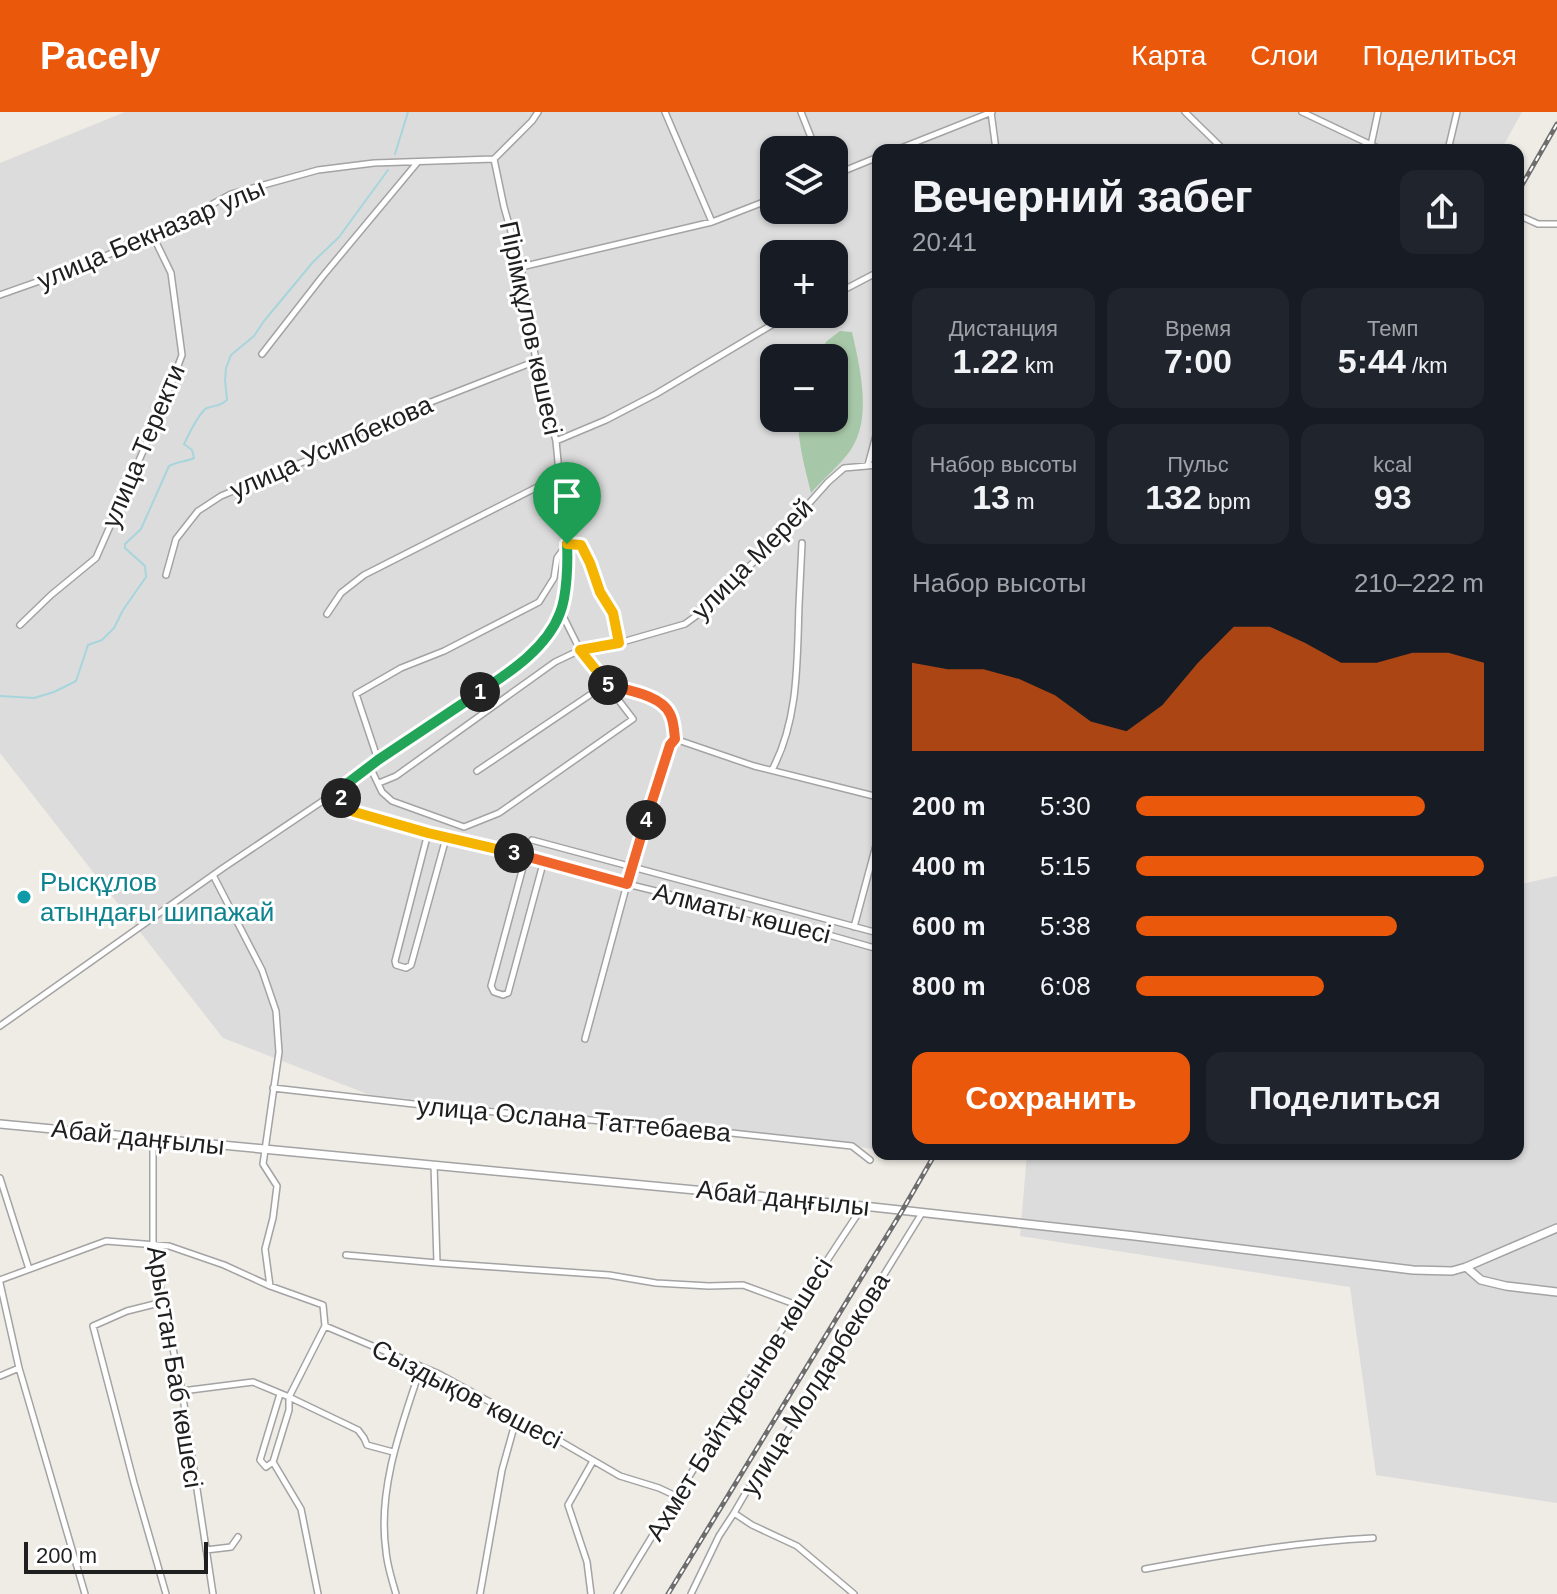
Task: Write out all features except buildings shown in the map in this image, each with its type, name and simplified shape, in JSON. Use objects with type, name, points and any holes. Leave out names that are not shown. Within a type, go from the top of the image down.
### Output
[{"type":"street","points":[[494,159],[538,112]]},
{"type":"street","points":[[665,112],[712,222]]},
{"type":"street","points":[[801,112],[810,136]]},
{"type":"street","points":[[911,144],[991,112],[995,144]]},
{"type":"street","points":[[1185,112],[1218,144]]},
{"type":"street","points":[[1302,112],[1369,144]]},
{"type":"street","points":[[1371,144],[1378,112]]},
{"type":"street","points":[[1449,144],[1457,112]]},
{"type":"street","name":"улица Бекназар улы","points":[[0,295],[82,266],[153,236],[231,194],[318,170],[374,163],[494,159]]},
{"type":"street","name":"Пірімқұлов көшесі","points":[[0,1026],[515,667],[545,640],[561,612],[568,564],[556,441],[536,361],[521,267],[494,159]]},
{"type":"street","points":[[848,169],[872,159]]},
{"type":"street","points":[[262,354],[417,163]]},
{"type":"street","points":[[521,267],[712,222],[760,203]]},
{"type":"street","points":[[1524,218],[1538,224],[1557,224]]},
{"type":"street","name":"улица Теректи","points":[[20,625],[96,558],[182,355],[171,273],[153,236]]},
{"type":"street","points":[[848,288],[872,275]]},
{"type":"street","points":[[556,441],[656,394],[767,328]]},
{"type":"street","name":"улица Усипбекова","points":[[166,575],[176,539],[198,511],[221,496],[344,445],[353,436],[395,416],[536,361]]},
{"type":"street","points":[[872,450],[868,465],[872,465]]},
{"type":"street","name":"улица Мерей","points":[[379,783],[396,776],[555,662],[580,650],[619,643],[685,624],[708,607],[844,468],[868,465]]},
{"type":"street","points":[[327,614],[341,593],[364,575],[559,476]]},
{"type":"street","points":[[772,770],[783,749],[790,723],[798,668],[802,543]]},
{"type":"street","points":[[378,760],[356,694],[401,668],[444,651],[539,602],[554,578],[557,558],[567,544],[581,545],[600,592],[613,613],[619,643]]},
{"type":"street","points":[[370,767],[382,792],[392,801],[464,827],[499,813],[633,719],[580,650],[561,612]]},
{"type":"street","points":[[585,1039],[631,868],[670,745],[675,739],[672,717],[659,700],[606,684]]},
{"type":"street","points":[[477,771],[606,684]]},
{"type":"street","points":[[675,739],[754,766],[872,795]]},
{"type":"street","name":"Алматы көшесі","points":[[336,792],[351,811],[872,947]]},
{"type":"street","points":[[428,833],[395,961],[396,965],[406,968],[411,965],[446,838]]},
{"type":"street","points":[[532,840],[872,932]]},
{"type":"street","points":[[526,856],[491,986],[494,992],[503,995],[508,993],[544,860]]},
{"type":"street","points":[[854,927],[872,860]]},
{"type":"street","points":[[213,875],[262,970],[276,1011],[279,1052],[263,1164],[277,1186],[265,1249],[270,1286]]},
{"type":"street","name":"улица Ослана Таттебаева","points":[[273,1088],[852,1146],[870,1160]]},
{"type":"street","name":"Абай даңғылы","points":[[0,1124],[922,1212],[1413,1270],[1452,1271],[1466,1267],[1557,1228]]},
{"type":"street","name":"Арыстан Баб көшесі","points":[[153,1138],[153,1245],[182,1391],[213,1594]]},
{"type":"street","points":[[434,1165],[437,1263]]},
{"type":"street","points":[[0,1178],[29,1269]]},
{"type":"street","name":"Ахмет Байтұрсынов көшесі","points":[[617,1594],[797,1305],[863,1206]]},
{"type":"street","name":"улица Молдарбекова","points":[[854,1594],[797,1546],[734,1513],[922,1212]]},
{"type":"street","points":[[85,1594],[19,1368],[0,1281],[106,1241],[169,1246],[323,1305],[325,1326],[289,1397],[289,1410],[273,1462],[266,1467],[260,1460],[280,1394]]},
{"type":"street","points":[[346,1255],[609,1275],[656,1283],[743,1285],[797,1305]]},
{"type":"street","points":[[1466,1267],[1481,1280],[1557,1292]]},
{"type":"street","points":[[163,1302],[127,1311],[93,1326],[166,1594]]},
{"type":"street","name":"Сыздықов көшесі","points":[[325,1326],[478,1394],[516,1420],[620,1476],[676,1496]]},
{"type":"street","points":[[396,1594],[384,1530],[393,1452],[421,1367]]},
{"type":"street","points":[[0,1376],[19,1368]]},
{"type":"street","points":[[182,1391],[253,1382],[358,1430],[367,1445],[393,1452]]},
{"type":"street","points":[[480,1594],[502,1470],[516,1420]]},
{"type":"street","points":[[591,1594],[587,1562],[568,1505],[593,1461]]},
{"type":"street","points":[[273,1462],[301,1509],[318,1594]]},
{"type":"street","points":[[691,1594],[719,1536],[734,1513]]},
{"type":"street","points":[[206,1550],[231,1547],[238,1537]]},
{"type":"street","points":[[1145,1569],[1246,1551],[1373,1538]]},
{"type":"shaded area","points":[[125,112],[1522,112],[1504,144],[872,144],[872,1149],[798,1137],[370,1095],[223,1038],[0,753],[0,163]]},
{"type":"shaded area","points":[[1557,876],[1557,1503],[1376,1475],[1350,1287],[1020,1236],[1026,1160],[1524,1160],[1524,884]]},
{"type":"green space","points":[[840,331],[852,332],[863,409],[857,438],[850,451],[811,493],[799,432],[848,432],[848,344],[825,344]]},
{"type":"waterway","points":[[395,154],[408,112]]},
{"type":"waterway","points":[[0,696],[34,698],[76,681],[88,645],[102,640],[114,628],[146,577],[145,566],[125,548],[125,544],[141,529],[169,466],[194,458],[192,450],[184,444],[201,414],[207,408],[227,400],[226,368],[231,355],[254,336],[313,262],[339,237],[388,170]]},
{"type":"railway","points":[[1524,182],[1557,124]]},
{"type":"railway","points":[[668,1594],[932,1160]]},
{"type":"place","name":"Рысқұлов атындағы шипажай","points":[[24,897]]},
{"type":"route","points":[[567,544],[581,545],[600,592],[613,613],[619,643],[580,650],[606,684],[659,700],[672,717],[675,739],[670,745],[627,884],[351,811],[336,792],[489,686],[545,640],[561,612],[568,564],[567,544]]}]
